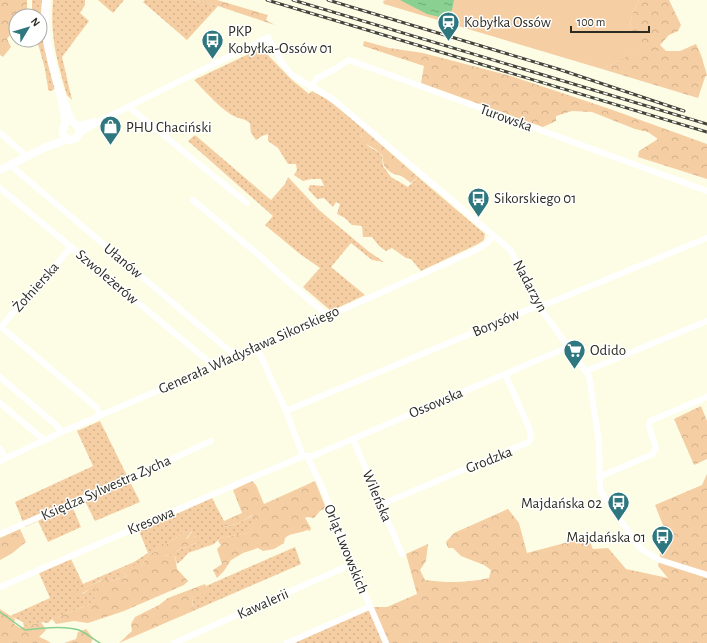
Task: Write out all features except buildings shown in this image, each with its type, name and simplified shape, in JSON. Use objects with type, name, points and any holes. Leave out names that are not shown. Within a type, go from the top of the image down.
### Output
[{"type":"street","points":[[46,0],[45,16],[47,46],[60,92],[74,126],[76,138],[72,140],[65,136],[62,128],[74,126],[106,118],[129,107],[247,202]]},
{"type":"street","name":"Nadarzyn","points":[[129,107],[268,37],[281,61],[295,77],[328,96],[341,106],[511,251],[539,306],[586,371],[591,382],[599,442],[600,489],[606,500],[642,549],[660,560],[707,576]]},
{"type":"street","name":"Turowska","points":[[310,87],[317,78],[336,70],[349,60],[707,191]]},
{"type":"street","points":[[0,133],[22,152],[25,158]]},
{"type":"street","points":[[0,170],[65,136]]},
{"type":"street","name":"Ułanów","points":[[10,165],[232,353],[234,358]]},
{"type":"street","name":"Szwoleżerów","points":[[0,188],[214,366]]},
{"type":"street","points":[[193,200],[328,316]]},
{"type":"street","name":"Generała Władysława Sikorskiego","points":[[0,461],[100,415],[257,348],[476,250],[486,244],[494,236]]},
{"type":"street","name":"Borysów","points":[[286,411],[532,308],[547,304],[707,238]]},
{"type":"street","name":"Żołnierska","points":[[1,326],[26,297],[37,288],[71,247]]},
{"type":"street","points":[[586,371],[707,321]]},
{"type":"street","points":[[1,326],[96,407],[100,415]]},
{"type":"street","name":"Ossowska","points":[[305,456],[313,456],[568,347]]},
{"type":"street","name":"Orląt Lwowskich","points":[[257,348],[305,456],[323,489],[369,607],[386,643]]},
{"type":"street","name":"Grodzka","points":[[380,505],[528,442],[531,438],[530,430],[505,374]]},
{"type":"street","points":[[0,377],[56,424],[62,432]]},
{"type":"street","points":[[599,477],[653,454],[656,448],[649,426],[650,422],[707,397]]},
{"type":"street","points":[[0,403],[44,440]]},
{"type":"street","name":"Wileńska","points":[[353,438],[402,554]]},
{"type":"street","name":"Księdza Sylwestra Zycha","points":[[0,534],[155,467],[211,441]]},
{"type":"street","points":[[0,449],[6,458]]},
{"type":"street","name":"Kresowa","points":[[0,587],[305,456]]},
{"type":"street","name":"Kawalerii","points":[[174,643],[352,564]]},
{"type":"street","points":[[287,643],[369,607]]},
{"type":"green space","points":[[0,0],[27,0],[27,8],[8,8],[7,39],[8,48],[10,48],[3,57],[0,55]]},
{"type":"green space","points":[[32,0],[43,0],[44,8],[32,8]]},
{"type":"green space","points":[[53,0],[85,0],[85,5],[80,13],[89,21],[62,57],[72,100],[67,95],[55,49],[52,13]]},
{"type":"green space","points":[[98,0],[124,0],[113,13]]},
{"type":"green space","points":[[145,0],[193,0],[218,6],[187,40],[143,2]]},
{"type":"green space","points":[[193,0],[217,0],[268,15],[266,20],[275,25],[218,6]]},
{"type":"green space","points":[[639,0],[669,0],[681,25],[678,31],[669,35],[660,45],[666,51],[680,51],[696,44],[707,75],[698,98],[602,69],[639,50],[630,25],[632,15]]},
{"type":"green space","points":[[639,0],[632,15],[630,25],[633,36],[640,50],[602,69],[384,4],[383,1]]},
{"type":"green space","points":[[48,37],[55,88],[52,91],[48,90],[45,69],[39,48],[48,48]]},
{"type":"green space","points":[[364,41],[389,48],[423,53],[511,76],[607,108],[707,144],[707,179],[638,157],[639,151],[658,139],[648,132],[635,129],[592,112],[572,111],[556,116],[556,121],[543,127],[421,83],[424,66],[363,46]]},
{"type":"green space","points":[[261,48],[292,80],[309,94],[312,91],[330,101],[361,127],[361,137],[368,146],[380,153],[383,166],[391,177],[408,187],[418,177],[485,234],[484,240],[421,271],[411,259],[406,258],[392,248],[386,251],[379,246],[372,237],[363,237],[362,226],[352,225],[345,218],[337,214],[340,204],[336,202],[333,207],[324,198],[317,199],[308,189],[310,185],[324,186],[321,179],[303,181],[294,175],[297,170],[296,164],[288,164],[278,148],[268,141],[268,134],[256,140],[251,133],[250,123],[225,111],[194,80]]},
{"type":"green space","points":[[361,127],[418,177],[411,183],[403,177],[387,170],[381,154],[366,144],[362,138]]},
{"type":"green space","points":[[195,135],[271,200],[285,184],[288,177],[319,210],[368,251],[384,262],[372,260],[351,243],[331,267],[365,295],[331,311],[303,287],[320,268],[300,254],[265,225],[273,216],[188,141]]},
{"type":"green space","points":[[701,406],[707,421],[707,459],[694,465],[674,419]]},
{"type":"green space","points":[[100,421],[140,502],[95,521],[84,499],[72,506],[81,527],[48,542],[38,521],[25,527],[15,502],[93,466],[77,431]]},
{"type":"green space","points":[[707,474],[707,643],[388,643],[370,607],[387,607],[417,594],[406,554],[428,544],[426,561],[420,570],[425,580],[457,582],[489,578],[491,570],[484,565],[461,556],[453,548],[448,548],[446,542],[454,533],[508,509],[519,523],[527,553],[587,536],[593,549],[608,548],[626,569],[668,578],[658,566],[661,548],[666,533],[655,505],[702,485]]},
{"type":"green space","points":[[252,481],[256,485],[264,504],[315,481],[326,508],[320,511],[314,518],[305,518],[311,528],[310,531],[307,530],[288,536],[285,538],[284,543],[274,549],[263,551],[258,548],[243,553],[231,560],[224,571],[217,578],[213,570],[222,564],[217,549],[221,545],[218,541],[220,538],[248,533],[251,524],[257,519],[252,515],[239,523],[225,527],[224,521],[242,513],[233,490]]},
{"type":"green space","points":[[212,498],[226,527],[239,523],[253,515],[257,519],[248,533],[220,538],[214,544],[188,553],[177,564],[175,556],[168,560],[165,556],[198,542],[200,538],[196,536],[186,540],[192,532],[186,531],[157,551],[149,554],[141,566],[128,566],[121,570],[127,576],[111,581],[102,580],[86,587],[81,595],[94,586],[97,589],[95,599],[88,605],[52,619],[48,623],[41,622],[24,627],[23,622],[10,616],[50,598],[39,573],[71,559],[83,584],[134,562],[148,553],[139,531]]},
{"type":"green space","points":[[20,529],[26,542],[11,554],[0,560],[0,538]]},
{"type":"green space","points":[[186,531],[192,531],[186,539],[196,536],[201,538],[198,542],[165,556],[168,559],[175,556],[177,569],[188,581],[184,585],[124,611],[88,623],[74,621],[56,624],[52,619],[88,605],[95,599],[92,595],[97,589],[94,587],[75,597],[73,594],[78,587],[86,587],[108,578],[111,581],[127,576],[121,570],[128,566],[141,566],[149,554],[157,551],[160,544],[167,544]]},
{"type":"green space","points":[[295,547],[301,564],[193,611],[192,596],[203,594],[207,590],[206,586]]},
{"type":"green space","points":[[205,584],[208,590],[203,594],[192,597],[193,611],[119,643],[132,631],[131,624],[135,617],[159,605],[168,598]]},
{"type":"green space","points":[[370,607],[388,643],[294,643]]},
{"type":"green space","points":[[0,609],[15,619],[14,624],[20,628],[41,622],[46,630],[39,637],[51,643],[0,643]]},
{"type":"green space","points":[[86,629],[93,638],[91,643],[64,643],[76,639],[78,632]]},
{"type":"water","points":[[400,0],[454,0],[452,10],[447,19],[427,14]]},
{"type":"waterway","points":[[0,612],[25,630],[52,627],[73,628],[82,631],[100,643]]},
{"type":"railway","points":[[267,0],[707,132]]},
{"type":"railway","points":[[293,0],[707,124]]},
{"type":"railway","points":[[328,0],[558,69],[684,111]]},
{"type":"place","name":"Kobyłka Ossów","points":[[449,42]]},
{"type":"place","name":"PKP Kobyłka-Ossów 01","points":[[213,60]]},
{"type":"place","name":"PHU Chaciński","points":[[111,146]]},
{"type":"place","name":"Sikorskiego 01","points":[[478,218]]},
{"type":"place","name":"Odido","points":[[574,370]]},
{"type":"place","name":"Majdańska 02","points":[[618,522]]},
{"type":"place","name":"Majdańska 01","points":[[662,556]]}]
